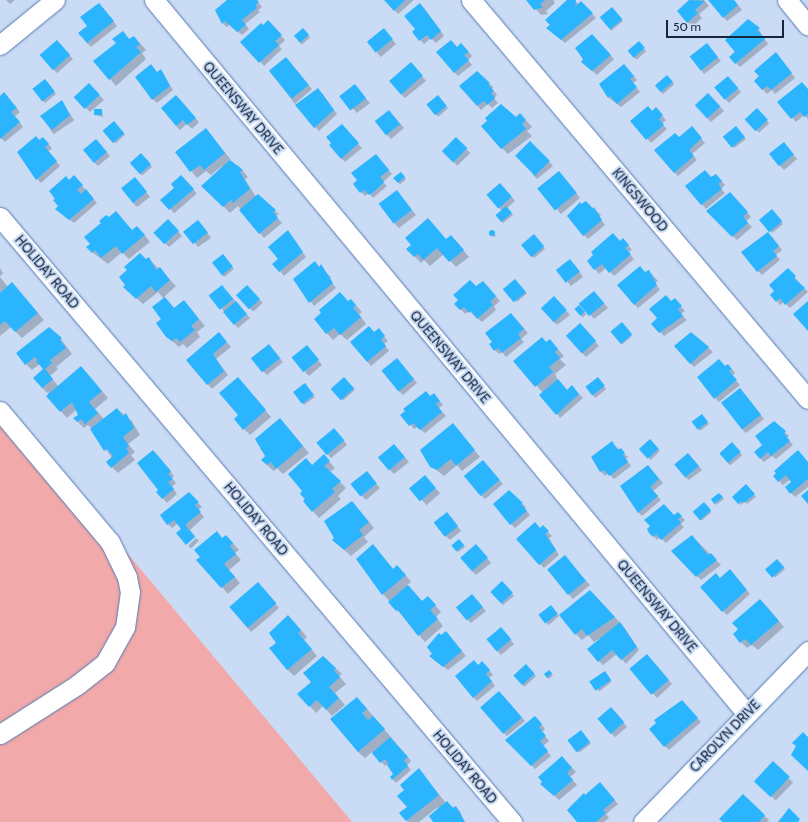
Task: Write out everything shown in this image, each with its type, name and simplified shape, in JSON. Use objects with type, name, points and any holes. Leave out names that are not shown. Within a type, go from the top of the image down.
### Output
[{"type":"street","points":[[0,45],[55,0]]},
{"type":"street","name":"QUEENSWAY DRIVE","points":[[154,0],[747,714]]},
{"type":"street","name":"KINGSWOOD","points":[[471,0],[808,399]]},
{"type":"street","points":[[787,0],[808,26]]},
{"type":"street","name":"HOLIDAY ROAD","points":[[0,217],[512,822]]},
{"type":"street","points":[[0,411],[110,542],[127,577],[130,592],[125,627],[105,663],[77,684],[0,734]]},
{"type":"street","name":"CAROLYN DRIVE","points":[[643,822],[808,651]]},
{"type":"shaded area","points":[[0,401],[352,822],[0,822]]},
{"type":"building","points":[[227,0],[257,0],[259,2],[255,5],[257,8],[242,20],[246,25],[237,32],[225,21],[222,24],[215,10]]},
{"type":"building","points":[[384,0],[405,0],[394,11]]},
{"type":"building","points":[[526,0],[545,0],[540,4],[543,7],[534,10]]},
{"type":"building","points":[[567,0],[576,0],[575,7],[581,1],[593,13],[561,40],[546,28],[550,25],[545,20]]},
{"type":"building","points":[[689,0],[705,1],[695,10],[698,13],[687,23],[677,11]]},
{"type":"building","points":[[708,0],[734,0],[738,5],[723,18]]},
{"type":"building","points":[[99,3],[114,21],[87,43],[78,33],[87,26],[80,17]]},
{"type":"building","points":[[420,3],[441,31],[431,40],[427,35],[419,41],[412,32],[415,29],[404,16]]},
{"type":"building","points":[[612,7],[622,19],[610,30],[600,17]]},
{"type":"building","points":[[748,19],[760,28],[757,30],[765,39],[735,64],[729,57],[735,52],[725,40]]},
{"type":"building","points":[[268,20],[282,35],[275,41],[279,45],[259,63],[240,42],[261,23],[263,25]]},
{"type":"building","points":[[303,28],[309,35],[300,43],[294,36]]},
{"type":"building","points":[[384,28],[393,39],[376,53],[367,42]]},
{"type":"building","points":[[123,31],[129,39],[134,36],[140,44],[136,47],[141,52],[109,80],[93,61],[116,43],[112,39]]},
{"type":"building","points":[[592,34],[611,55],[592,71],[581,62],[583,59],[575,48]]},
{"type":"building","points":[[57,40],[70,55],[53,70],[40,55]]},
{"type":"building","points":[[451,40],[457,47],[461,43],[469,52],[464,55],[469,60],[454,73],[436,52]]},
{"type":"building","points":[[639,41],[645,48],[634,58],[628,51]]},
{"type":"building","points":[[707,43],[718,57],[701,71],[690,57]]},
{"type":"building","points":[[776,52],[792,73],[771,90],[767,86],[762,90],[754,81],[759,76],[754,71]]},
{"type":"building","points":[[286,57],[309,85],[292,99],[269,71]]},
{"type":"building","points":[[411,62],[423,76],[401,95],[389,81]]},
{"type":"building","points":[[151,64],[157,72],[161,69],[170,86],[152,100],[135,77]]},
{"type":"building","points":[[624,64],[634,76],[630,79],[637,87],[617,104],[610,96],[608,98],[599,84]]},
{"type":"building","points":[[477,71],[490,83],[488,84],[494,91],[491,93],[495,98],[487,105],[484,101],[477,106],[459,86]]},
{"type":"building","points":[[667,75],[673,82],[661,92],[655,85]]},
{"type":"building","points":[[728,76],[738,88],[724,100],[714,88]]},
{"type":"building","points":[[45,79],[55,92],[42,101],[32,89]]},
{"type":"building","points":[[802,82],[808,89],[808,114],[804,117],[800,112],[791,119],[777,102]]},
{"type":"building","points":[[89,83],[100,95],[85,109],[74,97]]},
{"type":"building","points":[[355,84],[366,98],[350,110],[339,96]]},
{"type":"building","points":[[318,88],[334,110],[314,128],[295,105]]},
{"type":"building","points":[[4,92],[17,108],[11,112],[20,122],[0,139],[0,96]]},
{"type":"building","points":[[708,93],[720,106],[707,118],[695,105]]},
{"type":"building","points":[[176,95],[196,118],[187,125],[183,120],[176,126],[161,108]]},
{"type":"building","points":[[438,95],[447,106],[435,115],[426,104]]},
{"type":"building","points":[[62,100],[70,115],[52,130],[40,116]]},
{"type":"building","points":[[501,104],[516,117],[520,113],[526,120],[522,124],[526,129],[501,149],[481,126],[487,121],[485,118]]},
{"type":"building","points":[[648,106],[652,111],[656,107],[663,115],[659,119],[664,125],[646,140],[630,121]]},
{"type":"building","points":[[757,108],[768,120],[755,131],[745,120]]},
{"type":"building","points":[[94,109],[102,109],[102,115],[94,115]]},
{"type":"building","points":[[389,110],[400,124],[386,135],[375,121]]},
{"type":"building","points":[[114,121],[124,133],[113,143],[103,131]]},
{"type":"building","points":[[342,124],[359,143],[341,159],[329,145],[331,143],[326,137]]},
{"type":"building","points":[[692,126],[702,138],[689,150],[694,156],[674,173],[654,150],[675,133],[679,137]]},
{"type":"building","points":[[736,126],[745,137],[732,148],[723,137]]},
{"type":"building","points":[[206,128],[225,153],[204,170],[200,165],[190,172],[175,152]]},
{"type":"building","points":[[36,136],[39,140],[43,137],[49,144],[45,147],[57,161],[36,180],[17,152]]},
{"type":"building","points":[[456,137],[467,148],[453,162],[442,151]]},
{"type":"building","points":[[96,139],[107,152],[94,163],[83,150]]},
{"type":"building","points":[[530,141],[550,161],[535,176],[515,156]]},
{"type":"building","points":[[784,142],[794,155],[779,166],[769,154]]},
{"type":"building","points":[[141,153],[151,164],[140,174],[130,163]]},
{"type":"building","points":[[376,154],[389,170],[380,177],[384,182],[376,190],[369,195],[364,190],[360,193],[353,184],[357,180],[351,173]]},
{"type":"building","points":[[230,160],[243,170],[240,172],[250,189],[233,203],[231,200],[223,207],[201,186]]},
{"type":"building","points":[[705,170],[711,177],[716,174],[722,181],[718,184],[722,189],[701,205],[685,186]]},
{"type":"building","points":[[559,171],[577,193],[555,210],[537,189]]},
{"type":"building","points":[[401,172],[405,177],[398,183],[393,178]]},
{"type":"building","points":[[74,175],[83,185],[77,190],[81,194],[86,189],[94,199],[69,220],[55,209],[58,206],[53,200],[55,199],[49,191],[66,176],[69,180]]},
{"type":"building","points":[[181,175],[194,189],[169,210],[160,200],[174,188],[171,184]]},
{"type":"building","points":[[135,177],[147,192],[133,203],[121,188]]},
{"type":"building","points":[[500,183],[512,197],[498,208],[486,195]]},
{"type":"building","points":[[397,190],[412,210],[394,224],[379,204]]},
{"type":"building","points":[[730,192],[748,212],[743,216],[748,223],[732,237],[706,211]]},
{"type":"building","points":[[258,194],[276,210],[273,212],[278,218],[259,234],[239,210]]},
{"type":"building","points":[[586,201],[593,209],[594,207],[602,220],[583,236],[567,216],[580,202],[581,204]]},
{"type":"building","points":[[506,206],[512,213],[501,222],[495,215]]},
{"type":"building","points":[[772,209],[782,221],[769,232],[759,220]]},
{"type":"building","points":[[116,211],[132,230],[137,226],[145,235],[122,254],[116,246],[101,258],[95,250],[92,253],[86,247],[90,244],[84,237],[101,223],[99,221],[106,215],[109,217]]},
{"type":"building","points":[[428,218],[446,239],[451,235],[464,250],[449,262],[437,248],[423,260],[418,254],[414,257],[406,249],[411,245],[405,238]]},
{"type":"building","points":[[168,219],[179,231],[164,244],[153,233]]},
{"type":"building","points":[[198,220],[208,233],[193,244],[183,232]]},
{"type":"building","points":[[288,230],[303,252],[279,272],[272,264],[278,259],[268,247]]},
{"type":"building","points":[[492,230],[495,233],[492,236],[489,233]]},
{"type":"building","points":[[768,232],[779,246],[773,251],[777,256],[757,272],[741,252]]},
{"type":"building","points":[[613,233],[620,241],[623,238],[629,245],[625,248],[631,254],[609,273],[602,264],[594,270],[587,261],[593,255],[591,252]]},
{"type":"building","points":[[534,234],[544,246],[531,257],[521,245]]},
{"type":"building","points":[[140,253],[146,259],[149,257],[156,270],[160,267],[170,280],[156,292],[151,286],[136,299],[123,287],[125,285],[119,277],[127,270],[124,267]]},
{"type":"building","points":[[223,254],[233,267],[222,275],[212,263]]},
{"type":"building","points":[[570,259],[580,272],[566,283],[556,270]]},
{"type":"building","points":[[315,261],[319,267],[321,264],[333,283],[309,303],[293,279]]},
{"type":"building","points":[[640,266],[645,272],[649,270],[657,285],[634,305],[617,285]]},
{"type":"building","points":[[788,268],[796,276],[794,278],[805,288],[785,305],[780,298],[776,302],[770,295],[774,291],[769,285]]},
{"type":"building","points":[[515,279],[526,292],[514,302],[503,289]]},
{"type":"building","points":[[470,280],[476,286],[483,281],[496,296],[490,302],[493,305],[477,319],[471,311],[469,313],[464,307],[460,310],[454,304],[458,300],[453,295]]},
{"type":"building","points":[[12,282],[38,313],[15,332],[5,321],[0,325],[0,293]]},
{"type":"building","points":[[222,285],[233,299],[220,310],[209,295]]},
{"type":"building","points":[[247,285],[260,299],[249,309],[236,295]]},
{"type":"building","points":[[594,291],[604,303],[589,316],[579,304]]},
{"type":"building","points":[[340,292],[348,301],[351,299],[356,305],[353,308],[361,317],[340,335],[334,328],[326,334],[314,319],[321,313],[319,310]]},
{"type":"building","points":[[666,295],[671,301],[675,298],[682,306],[678,309],[683,316],[659,333],[651,324],[657,318],[649,309]]},
{"type":"building","points":[[554,296],[567,310],[554,322],[541,308]]},
{"type":"building","points":[[165,297],[174,308],[184,300],[199,319],[191,326],[195,330],[180,342],[176,338],[172,341],[166,337],[156,323],[161,319],[152,307]]},
{"type":"building","points":[[236,301],[247,314],[234,325],[223,312]]},
{"type":"building","points":[[808,301],[808,331],[793,314]]},
{"type":"building","points":[[579,305],[585,312],[580,316],[574,309]]},
{"type":"building","points":[[511,313],[524,329],[518,334],[521,338],[502,353],[498,348],[494,351],[489,344],[492,342],[485,333]]},
{"type":"building","points":[[622,322],[632,334],[621,344],[611,332]]},
{"type":"building","points":[[580,323],[596,341],[582,354],[566,336]]},
{"type":"building","points":[[369,326],[374,332],[379,328],[385,336],[381,340],[386,346],[367,362],[350,342]]},
{"type":"building","points":[[49,327],[62,338],[60,340],[66,348],[50,360],[52,363],[45,369],[53,379],[42,388],[33,378],[43,369],[36,361],[38,360],[35,357],[25,365],[16,353]]},
{"type":"building","points":[[219,332],[227,342],[213,354],[224,371],[207,385],[186,360]]},
{"type":"building","points":[[691,332],[709,347],[690,364],[674,346]]},
{"type":"building","points":[[542,337],[546,342],[550,339],[558,349],[555,352],[560,358],[549,367],[553,372],[535,387],[513,361]]},
{"type":"building","points":[[269,344],[280,358],[262,372],[251,358]]},
{"type":"building","points":[[307,345],[319,360],[303,372],[291,358]]},
{"type":"building","points":[[397,358],[414,379],[398,392],[381,371]]},
{"type":"building","points":[[719,359],[725,366],[728,364],[732,369],[729,371],[737,380],[714,399],[697,377]]},
{"type":"building","points":[[81,366],[102,391],[89,402],[98,413],[85,424],[81,419],[77,422],[73,418],[78,415],[72,402],[60,412],[46,396]]},
{"type":"building","points":[[238,377],[266,410],[243,430],[234,419],[238,415],[219,393]]},
{"type":"building","points":[[344,377],[354,388],[341,400],[331,389]]},
{"type":"building","points":[[598,377],[605,386],[592,396],[585,387]]},
{"type":"building","points":[[558,379],[567,390],[572,385],[579,394],[556,415],[539,395]]},
{"type":"building","points":[[305,383],[314,395],[302,404],[293,392]]},
{"type":"building","points":[[740,388],[761,415],[742,430],[721,403]]},
{"type":"building","points":[[426,391],[430,396],[434,393],[440,401],[436,404],[442,412],[420,430],[413,423],[409,426],[400,415],[405,411],[403,409]]},
{"type":"building","points":[[117,408],[123,416],[126,413],[134,428],[123,437],[129,446],[126,448],[129,453],[111,468],[106,462],[113,456],[107,449],[104,451],[90,429]]},
{"type":"building","points":[[702,414],[708,422],[698,430],[692,422]]},
{"type":"building","points":[[280,418],[303,446],[276,469],[271,462],[267,465],[261,460],[265,456],[255,439]]},
{"type":"building","points":[[774,421],[786,431],[784,433],[790,441],[771,456],[768,452],[760,459],[754,452],[762,445],[755,436]]},
{"type":"building","points":[[453,423],[475,450],[456,466],[451,459],[437,470],[430,467],[420,450]]},
{"type":"building","points":[[334,428],[344,440],[327,455],[316,443]]},
{"type":"building","points":[[650,439],[659,449],[648,459],[639,449]]},
{"type":"building","points":[[612,441],[618,450],[621,448],[625,453],[623,455],[628,462],[609,476],[604,470],[600,472],[591,457]]},
{"type":"building","points":[[732,442],[741,452],[728,463],[719,453]]},
{"type":"building","points":[[394,444],[405,457],[389,471],[378,457]]},
{"type":"building","points":[[153,450],[171,471],[168,474],[173,479],[168,482],[174,489],[162,499],[156,492],[158,490],[137,463]]},
{"type":"building","points":[[798,450],[808,462],[808,479],[790,494],[785,487],[791,482],[786,475],[778,482],[773,476],[776,473],[774,471]]},
{"type":"building","points":[[688,453],[699,466],[685,478],[674,465]]},
{"type":"building","points":[[324,454],[330,461],[324,466],[341,481],[332,489],[335,492],[312,512],[303,501],[305,499],[300,494],[302,491],[288,474],[306,458],[312,465]]},
{"type":"building","points":[[483,460],[500,480],[481,496],[464,476]]},
{"type":"building","points":[[648,465],[659,479],[650,487],[658,496],[638,513],[620,486]]},
{"type":"building","points":[[367,471],[377,484],[360,497],[350,484]]},
{"type":"building","points":[[425,475],[436,488],[420,502],[409,488]]},
{"type":"building","points":[[746,484],[755,494],[744,503],[742,501],[738,504],[732,497]]},
{"type":"building","points":[[509,490],[523,503],[521,504],[527,511],[510,525],[493,504]]},
{"type":"building","points":[[808,490],[808,504],[801,496]]},
{"type":"building","points":[[189,492],[199,502],[195,505],[201,512],[187,523],[186,526],[195,537],[186,545],[176,533],[181,529],[174,520],[167,525],[160,515]]},
{"type":"building","points":[[719,493],[723,497],[714,504],[711,499]]},
{"type":"building","points":[[352,501],[369,522],[359,530],[363,535],[344,550],[332,540],[334,538],[324,521]]},
{"type":"building","points":[[704,502],[711,510],[700,520],[693,512]]},
{"type":"building","points":[[664,504],[674,515],[678,512],[682,516],[678,519],[681,523],[661,540],[656,534],[653,537],[649,533],[647,529],[650,526],[644,520]]},
{"type":"building","points":[[447,512],[458,526],[445,537],[434,522]]},
{"type":"building","points":[[535,522],[540,528],[543,525],[549,531],[545,534],[556,550],[539,565],[516,539]]},
{"type":"building","points":[[217,531],[222,538],[226,535],[233,543],[230,546],[236,554],[224,564],[235,577],[221,588],[196,560],[200,557],[194,550]]},
{"type":"building","points":[[692,535],[708,555],[711,553],[717,560],[696,577],[671,551]]},
{"type":"building","points":[[459,539],[464,545],[456,552],[451,545]]},
{"type":"building","points":[[373,544],[393,569],[397,565],[406,575],[382,595],[356,559]]},
{"type":"building","points":[[476,544],[488,558],[472,571],[460,558]]},
{"type":"building","points":[[565,555],[586,581],[568,595],[547,569]]},
{"type":"building","points":[[777,559],[784,567],[772,578],[765,569]]},
{"type":"building","points":[[730,569],[747,590],[722,612],[700,587],[716,573],[720,578]]},
{"type":"building","points":[[502,581],[513,593],[501,604],[490,592]]},
{"type":"building","points":[[258,582],[276,603],[248,628],[229,607]]},
{"type":"building","points":[[408,585],[422,601],[428,596],[436,605],[430,610],[438,619],[418,636],[398,610],[396,611],[388,602]]},
{"type":"building","points":[[590,590],[615,617],[587,636],[582,629],[575,635],[559,615]]},
{"type":"building","points":[[472,594],[483,607],[467,621],[456,607]]},
{"type":"building","points":[[760,599],[779,621],[751,645],[745,639],[740,643],[733,634],[738,629],[732,623]]},
{"type":"building","points":[[551,605],[558,614],[545,624],[538,615]]},
{"type":"building","points":[[288,615],[301,630],[298,633],[312,649],[287,670],[269,648],[276,643],[269,633]]},
{"type":"building","points":[[620,622],[637,647],[621,660],[612,650],[598,662],[587,649]]},
{"type":"building","points":[[501,627],[511,639],[497,651],[486,639]]},
{"type":"building","points":[[446,631],[462,651],[443,667],[429,656],[432,654],[427,647],[439,633],[441,635]]},
{"type":"building","points":[[647,654],[669,680],[651,695],[629,669]]},
{"type":"building","points":[[323,656],[336,668],[334,670],[340,677],[329,687],[339,698],[326,710],[317,700],[309,707],[297,694],[311,682],[303,673]]},
{"type":"building","points":[[474,660],[478,665],[482,661],[490,670],[486,674],[492,681],[473,698],[455,676]]},
{"type":"building","points":[[526,664],[535,674],[522,685],[513,675]]},
{"type":"building","points":[[549,670],[552,673],[547,678],[544,674]]},
{"type":"building","points":[[605,671],[611,680],[595,691],[589,682]]},
{"type":"building","points":[[499,691],[522,717],[503,734],[480,707]]},
{"type":"building","points":[[357,697],[367,709],[362,713],[368,720],[373,716],[385,729],[358,752],[330,719]]},
{"type":"building","points":[[682,700],[698,718],[664,747],[649,729],[656,723],[654,720]]},
{"type":"building","points":[[611,707],[624,722],[611,734],[597,719]]},
{"type":"building","points":[[535,716],[542,724],[539,727],[546,736],[540,741],[548,751],[531,766],[505,740]]},
{"type":"building","points":[[581,730],[590,742],[576,752],[567,740]]},
{"type":"building","points":[[803,732],[808,737],[808,771],[791,755],[796,746],[792,743]]},
{"type":"building","points":[[390,737],[408,757],[404,760],[408,766],[392,780],[390,777],[393,774],[387,765],[388,763],[385,759],[380,763],[372,753]]},
{"type":"building","points":[[562,756],[572,768],[567,773],[573,780],[554,796],[540,784],[542,782],[538,777]]},
{"type":"building","points":[[773,761],[790,777],[771,797],[754,781]]},
{"type":"building","points":[[419,768],[439,795],[406,821],[399,813],[407,807],[397,796],[404,790],[400,785]]},
{"type":"building","points":[[600,782],[615,800],[603,810],[606,813],[596,822],[577,822],[567,810],[584,793],[585,795]]},
{"type":"building","points":[[743,794],[765,815],[759,822],[723,822],[719,819]]},
{"type":"building","points":[[447,801],[453,808],[456,806],[465,822],[433,822],[429,816]]},
{"type":"building","points":[[789,808],[800,819],[798,822],[778,822]]}]
